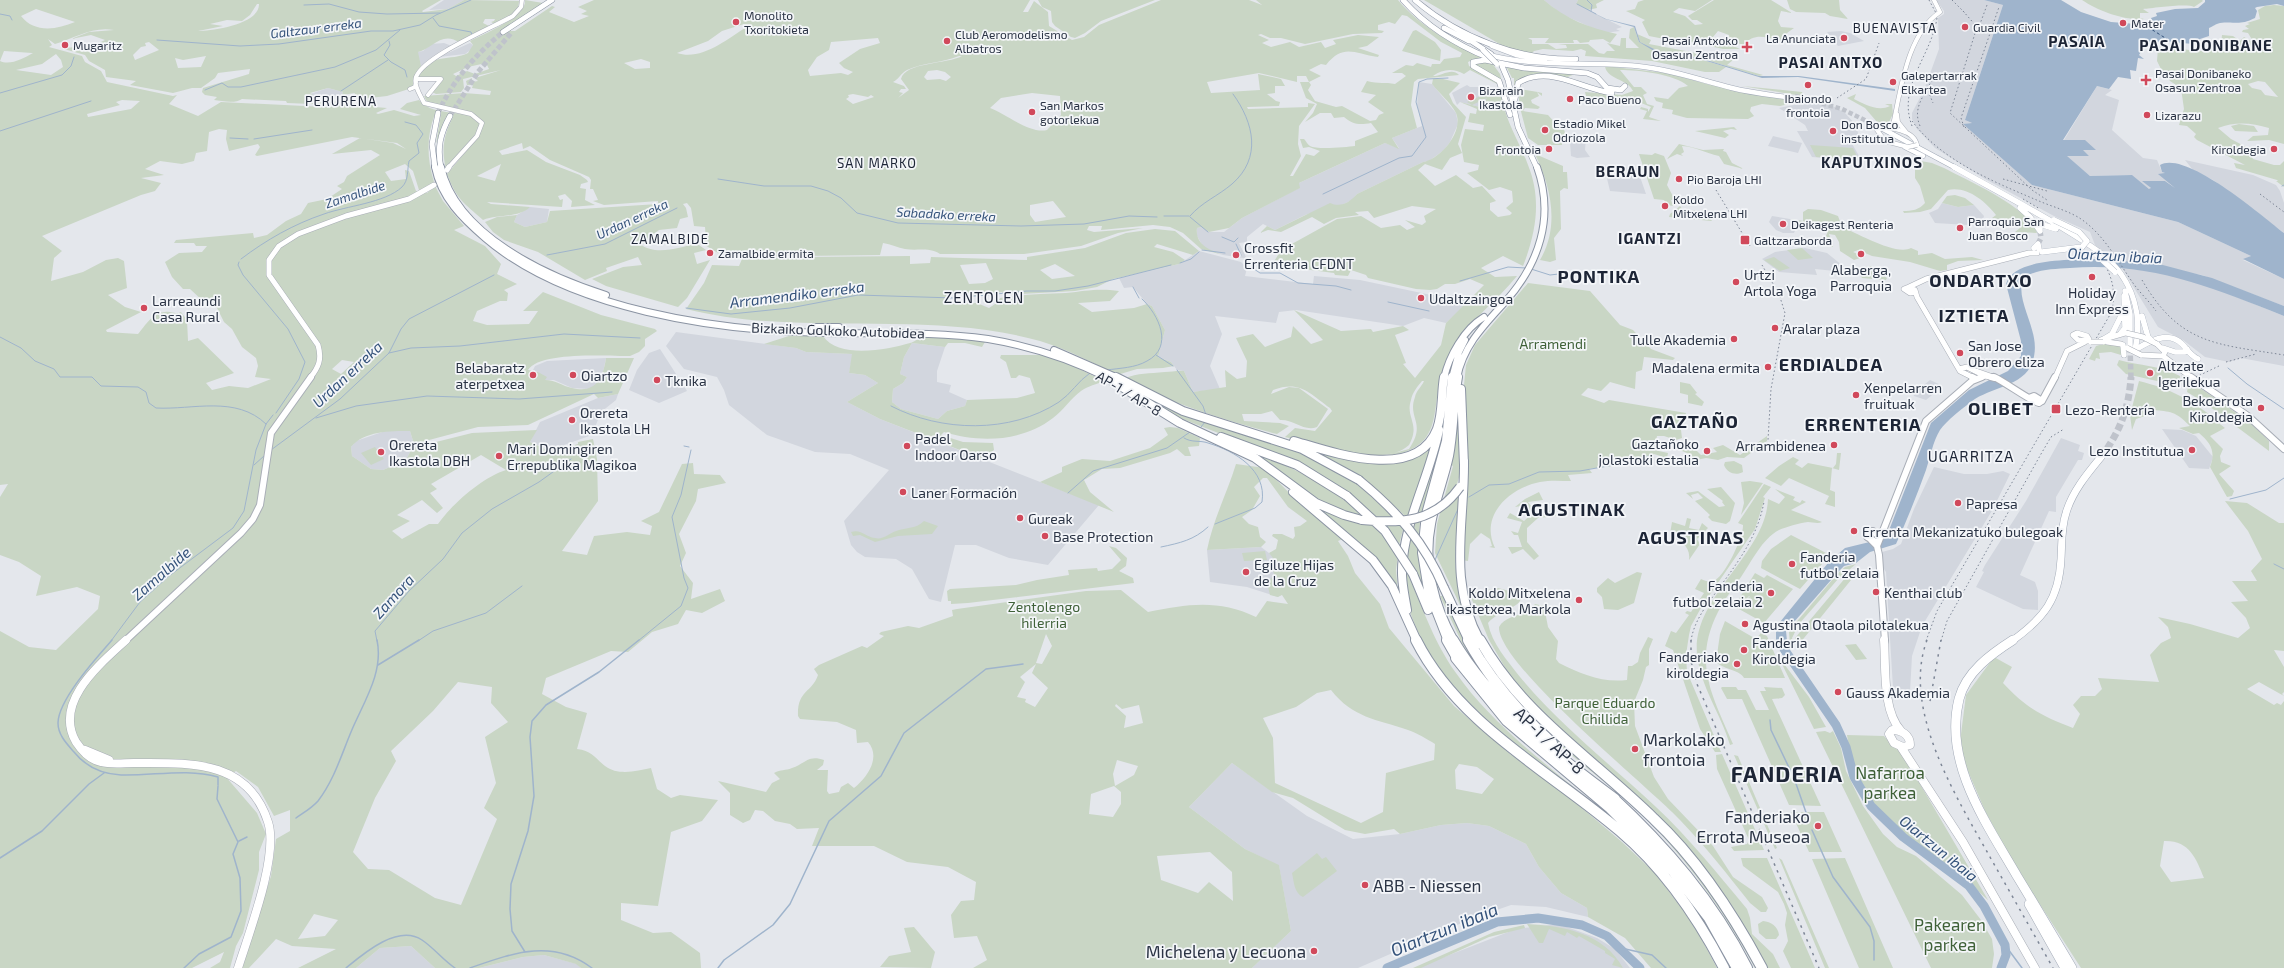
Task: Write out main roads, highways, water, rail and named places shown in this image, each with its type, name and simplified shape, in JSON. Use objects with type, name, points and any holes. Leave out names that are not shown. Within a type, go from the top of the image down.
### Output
[{"type":"highway","points":[[503,32],[551,0]]},
{"type":"highway","points":[[512,32],[527,19],[557,0]]},
{"type":"highway","points":[[1403,0],[1418,16],[1472,51],[1502,62],[1536,67],[1584,70]]},
{"type":"highway","points":[[1406,0],[1427,18],[1483,50],[1500,65]]},
{"type":"highway","points":[[1410,0],[1430,17],[1474,42],[1491,54],[1500,65],[1510,83],[1511,113],[1537,168],[1544,192],[1545,217],[1527,274],[1503,301],[1471,342],[1459,371],[1452,443],[1430,528],[1428,549],[1433,586],[1444,619],[1457,646],[1494,697],[1535,736],[1615,799]]},
{"type":"highway","points":[[1415,0],[1431,13],[1461,30],[1519,53],[1549,59],[1576,59]]},
{"type":"highway","points":[[1511,113],[1506,109],[1500,82],[1493,76],[1473,66],[1473,62],[1483,60],[1524,68],[1584,73],[1597,77],[1609,89],[1620,90],[1625,86]]},
{"type":"highway","points":[[1511,113],[1517,84],[1522,80],[1531,77],[1559,78],[1612,93]]},
{"type":"highway","name":"Bizkaiko Golkoko Autobidea","points":[[438,113],[432,137],[431,154],[438,180],[452,207],[494,246],[526,267],[579,292],[646,310],[737,326],[797,332],[922,333],[980,338],[1039,351],[1086,368]]},
{"type":"highway","name":"Bizkaiko Golkoko Autobidea","points":[[450,116],[441,135],[438,152],[444,178],[458,205],[500,244],[553,274],[585,287],[650,306],[731,321],[798,327],[926,328],[979,332],[1045,347],[1094,366]]},
{"type":"highway","points":[[1136,392],[1183,412],[1248,431],[1258,432],[1350,457],[1383,460],[1410,454],[1427,444],[1437,428],[1444,380],[1450,358],[1468,332],[1503,301]]},
{"type":"highway","points":[[1459,661],[1443,632],[1429,596],[1424,573],[1422,536],[1426,515],[1446,442],[1453,369],[1464,344],[1484,317]]},
{"type":"highway","points":[[1471,342],[1464,362],[1461,383],[1466,482],[1458,548],[1458,568],[1465,606],[1482,644],[1502,676],[1536,716],[1654,819],[1699,869],[1731,914],[1762,968]]},
{"type":"highway","name":"AP-1 / AP-8","points":[[1094,366],[1136,392],[1172,418],[1297,465],[1347,496],[1385,531],[1413,574],[1436,626],[1446,644],[1477,688],[1508,721],[1605,803],[1642,837],[1668,865],[1716,930],[1737,968]]},
{"type":"highway","name":"AP-1 / AP-8","points":[[1086,368],[1136,392]]},
{"type":"highway","points":[[1414,634],[1402,591],[1401,558],[1405,538],[1436,447],[1440,407]]},
{"type":"highway","points":[[1172,418],[1244,452],[1273,471],[1311,501],[1333,512],[1372,522],[1391,522],[1416,519],[1441,508],[1460,488],[1464,460]]},
{"type":"highway","name":"AP-1 / AP-8","points":[[1248,431],[1302,449],[1334,465],[1359,480],[1397,511],[1427,549],[1446,588],[1472,649],[1503,694],[1540,733],[1615,799],[1663,845],[1689,876],[1719,918],[1747,968]]},
{"type":"highway","points":[[1273,471],[1313,512],[1353,541],[1377,565],[1390,582],[1428,660],[1452,692],[1476,716],[1644,853],[1694,916],[1724,968]]},
{"type":"highway","points":[[1446,588],[1477,646],[1515,698],[1561,741],[1618,786]]},
{"type":"main road","points":[[419,90],[410,89],[415,87],[419,72],[429,62],[513,16],[521,7],[522,0]]},
{"type":"main road","points":[[1934,0],[1941,9],[1940,13],[1932,15],[1914,46],[1908,61],[1898,108],[1892,125],[1878,130],[1879,136],[1889,143],[1906,147],[1963,174]]},
{"type":"main road","points":[[1461,30],[1511,54],[1566,65]]},
{"type":"main road","points":[[1447,34],[1470,48],[1492,57],[1529,64],[1612,64],[1664,70],[1739,90],[1794,97]]},
{"type":"main road","points":[[416,80],[441,79],[428,95]]},
{"type":"main road","points":[[416,80],[423,101],[429,106],[471,114],[478,118],[482,124],[482,128],[477,136],[447,170]]},
{"type":"main road","points":[[419,90],[419,83],[424,80]]},
{"type":"main road","points":[[1898,108],[1898,122],[1917,144],[1970,176]]},
{"type":"main road","points":[[1884,129],[1910,135]]},
{"type":"main road","points":[[1884,129],[2008,199],[2099,255]]},
{"type":"main road","points":[[1884,129],[2026,207],[2082,234],[2087,241],[2082,247],[2036,251],[1926,279],[1915,291]]},
{"type":"main road","points":[[1906,147],[1917,144]]},
{"type":"main road","points":[[238,966],[270,860],[272,834],[262,807],[246,784],[238,778],[212,766],[186,763],[104,763],[94,760],[72,737],[69,719],[73,702],[80,689],[102,661],[250,524],[260,505],[269,439],[273,428],[320,363],[321,356],[318,345],[269,275],[268,265],[270,259],[282,246],[312,227],[332,220],[406,200],[425,191],[434,184]]},
{"type":"main road","points":[[2008,199],[2028,214],[2040,232],[2040,227],[2046,225],[2067,234]]},
{"type":"main road","points":[[2026,207],[2099,255],[2128,282],[2138,301],[2152,341]]},
{"type":"main road","points":[[2119,274],[2129,303],[2127,347],[2124,355]]},
{"type":"main road","points":[[2119,274],[2132,294],[2138,322],[2139,335],[2127,347]]},
{"type":"main road","points":[[2102,341],[2111,340],[2121,334],[2125,328],[2123,312],[2123,286]]},
{"type":"main road","points":[[1908,287],[1915,291],[1959,369],[1970,379]]},
{"type":"main road","points":[[2102,341],[2112,334],[2123,312]]},
{"type":"main road","points":[[2121,334],[2127,347]]},
{"type":"main road","points":[[2121,334],[2152,341],[2162,348],[2178,353],[2185,352],[2187,349]]},
{"type":"main road","points":[[1951,356],[1968,367],[1995,378],[2032,397],[2036,403],[2042,401],[2047,394],[2068,346],[2075,342],[2074,338],[2102,341],[2127,347],[2141,355],[2152,357],[2173,366]]},
{"type":"main road","points":[[2127,347],[2153,339],[2162,338],[2178,342],[2187,349],[2191,356],[2198,359]]},
{"type":"main road","points":[[2067,351],[2089,340]]},
{"type":"main road","points":[[2162,348],[2165,353],[2162,356]]},
{"type":"main road","points":[[2152,357],[2162,356],[2173,366],[2248,416],[2284,449]]},
{"type":"main road","points":[[1959,369],[1968,367]]},
{"type":"main road","points":[[1976,371],[1979,378]]},
{"type":"main road","points":[[1995,378],[1970,379],[1925,423],[1878,539],[1889,707],[1893,727],[1889,737],[1893,743],[1904,747],[1963,842],[2035,968]]},
{"type":"main road","points":[[2032,397],[2047,394]]},
{"type":"main road","points":[[2072,968],[1984,818],[1962,770],[1957,745],[1957,710],[1962,693],[1976,670],[1995,651],[2036,622],[2050,606],[2059,582],[2062,525],[2067,509],[2081,480],[2101,457]]},
{"type":"main road","points":[[1871,540],[1878,539]]},
{"type":"main road","points":[[1893,727],[1901,731],[1910,740],[1904,747]]},
{"type":"main road","points":[[2012,868],[2034,914],[2065,968]]},
{"type":"water","points":[[1984,0],[2061,0],[2081,12],[2111,22],[2149,25],[2153,23],[2151,18],[2157,16],[2156,13],[2175,9],[2198,8],[2205,2],[2205,0],[2284,0],[2284,6],[2277,4],[2255,8],[2257,11],[2255,18],[2250,20],[2241,23],[2216,24],[2209,28],[2209,36],[2200,39],[2194,44],[2157,42],[2147,45],[2149,46],[2145,45],[2139,55],[2144,59],[2138,58],[2136,71],[2130,70],[2131,79],[2118,77],[2109,89],[2097,86],[2063,140],[2085,140],[2096,150],[2083,150],[2089,156],[2067,156],[2090,176],[2132,175],[2149,189],[2151,188],[2142,181],[2165,181],[2175,188],[2158,174],[2165,173],[2162,172],[2160,165],[2172,163],[2187,167],[2205,175],[2242,200],[2284,233],[2284,279],[2243,259],[2251,256],[2178,222],[2032,185],[1963,124],[1972,123],[1965,120],[2003,5]]},
{"type":"water","points":[[1592,12],[1606,19],[1635,26],[1640,42],[1660,52],[1700,58],[1759,76],[1799,76],[1895,89],[1895,91],[1798,77],[1762,78],[1700,59],[1654,51],[1639,42],[1634,27],[1605,19]]},
{"type":"water","name":"Oiartzun ibaia","points":[[2099,259],[2159,264],[2212,278],[2284,306],[2284,316],[2205,286],[2154,273],[2128,269],[2100,267],[2052,269],[2040,271],[2023,278],[2021,288],[2022,298],[2032,330],[2035,352],[2028,371],[2014,382],[1972,401],[1943,426],[1935,439],[1919,489],[1896,544],[1870,552],[1856,563],[1844,566],[1839,571],[1786,631],[1787,641],[1792,657],[1784,658],[1776,640],[1776,627],[1828,563],[1845,548],[1886,538],[1931,423],[1969,390],[2008,371],[2021,356],[2021,341],[2006,284],[2011,275],[2020,269],[2033,264],[2062,260]]},
{"type":"waterway","name":"Galtzaur erreka","points":[[157,40],[240,46],[279,44],[371,31],[393,31],[420,25],[436,15],[471,0]]},
{"type":"waterway","points":[[1587,0],[1592,5],[1591,11]]},
{"type":"waterway","points":[[304,5],[329,4],[359,12],[387,14],[440,13]]},
{"type":"waterway","points":[[1577,4],[1596,14]]},
{"type":"waterway","points":[[0,14],[10,16],[12,20]]},
{"type":"waterway","points":[[433,18],[439,26],[471,32],[472,35]]},
{"type":"waterway","points":[[205,90],[222,83],[228,87],[241,87],[335,67],[376,50],[400,30]]},
{"type":"waterway","points":[[389,41],[390,45],[384,55],[391,62],[405,70],[407,77]]},
{"type":"waterway","points":[[0,93],[62,75],[71,66],[74,57]]},
{"type":"waterway","points":[[341,91],[388,60]]},
{"type":"waterway","points":[[1323,194],[1399,158],[1412,156],[1426,137],[1416,102],[1419,82],[1427,79],[1448,78]]},
{"type":"waterway","points":[[1190,216],[1232,184],[1242,174],[1248,163],[1252,140],[1250,128],[1246,117],[1233,94]]},
{"type":"waterway","points":[[0,131],[91,101]]},
{"type":"waterway","name":"Zamalbide","points":[[241,259],[270,239],[313,218],[386,197],[402,187],[407,178],[409,161],[419,153],[417,143],[423,134],[416,125],[405,122]]},
{"type":"waterway","name":"Zamalbide","points":[[254,139],[312,130]]},
{"type":"waterway","name":"Zamalbide","points":[[230,138],[248,139]]},
{"type":"waterway","name":"Sabadako erreka","points":[[718,179],[764,186],[811,186],[828,191],[841,198],[857,213],[898,223],[1021,226],[1084,224],[1129,216],[1157,217]]},
{"type":"waterway","name":"Urdan erreka","points":[[547,255],[605,244],[677,208]]},
{"type":"waterway","name":"Sabadako erreka","points":[[1164,216],[1189,216]]},
{"type":"waterway","points":[[1190,217],[1208,232]]},
{"type":"waterway","points":[[1222,237],[1234,242],[1238,238]]},
{"type":"waterway","points":[[1236,244],[1241,255]]},
{"type":"waterway","points":[[1202,250],[1225,253]]},
{"type":"waterway","points":[[1180,263],[1191,259],[1199,252]]},
{"type":"waterway","name":"Zamalbide","points":[[239,262],[238,265],[243,275],[288,329],[305,362],[299,379],[276,413]]},
{"type":"waterway","name":"Arramendiko erreka","points":[[686,308],[731,314],[790,308],[858,295],[954,298],[1027,291],[1055,291],[1088,286],[1171,265]]},
{"type":"waterway","points":[[1460,281],[1508,267],[1526,268]]},
{"type":"waterway","points":[[1254,269],[1260,273],[1280,273],[1298,283],[1336,286],[1351,290]]},
{"type":"waterway","points":[[1531,269],[1550,275],[1567,273]]},
{"type":"waterway","name":"Urdan erreka","points":[[389,353],[401,329],[409,319],[494,275]]},
{"type":"waterway","points":[[1133,287],[1139,298]]},
{"type":"waterway","points":[[1107,370],[1138,365],[1155,355],[1160,348],[1162,339],[1158,322],[1154,313],[1142,299]]},
{"type":"waterway","points":[[1388,302],[1429,311]]},
{"type":"waterway","points":[[389,353],[411,348],[460,346],[564,334],[640,338]]},
{"type":"waterway","points":[[0,337],[21,348],[35,361],[54,369],[60,377],[92,377],[101,386],[138,387],[146,392],[149,403],[156,408],[199,406],[228,407],[254,415],[266,424]]},
{"type":"waterway","name":"Urdan erreka","points":[[271,450],[340,399],[389,353]]},
{"type":"waterway","points":[[1156,355],[1173,366]]},
{"type":"waterway","points":[[2228,368],[2247,384],[2284,409]]},
{"type":"waterway","points":[[1177,370],[1203,406],[1206,415]]},
{"type":"waterway","points":[[891,406],[911,415],[931,421],[953,425],[975,426],[997,424],[1019,420],[1040,412],[1059,402],[1090,373]]},
{"type":"waterway","points":[[316,418],[356,406],[427,396],[519,399],[612,392]]},
{"type":"waterway","name":"Zamalbide","points":[[266,424],[273,415]]},
{"type":"waterway","points":[[1201,427],[1205,422]]},
{"type":"waterway","name":"Zamalbide","points":[[111,641],[140,602],[169,576],[233,528],[244,511],[256,450],[266,424]]},
{"type":"waterway","points":[[1068,493],[1093,471],[1167,448],[1190,432]]},
{"type":"waterway","points":[[1184,438],[1208,443],[1229,451],[1247,464],[1254,471],[1259,480],[1262,491],[1262,502],[1255,508],[1215,524]]},
{"type":"waterway","points":[[684,446],[689,447]]},
{"type":"waterway","points":[[638,641],[681,606],[688,588],[684,578],[672,517],[681,495],[691,450]]},
{"type":"waterway","name":"Urdan erreka","points":[[254,465],[264,456]]},
{"type":"waterway","points":[[1469,497],[1489,485],[1509,484],[1539,472],[1580,471],[1641,460],[1648,456]]},
{"type":"waterway","name":"Zamora","points":[[377,641],[375,631],[409,591],[443,559],[462,533],[492,509],[539,482],[571,459]]},
{"type":"waterway","points":[[2230,499],[2266,490],[2284,478]]},
{"type":"waterway","points":[[1435,560],[1458,509]]},
{"type":"waterway","points":[[1161,547],[1186,540],[1197,535],[1208,527]]},
{"type":"waterway","points":[[2274,564],[2284,569]]},
{"type":"waterway","points":[[418,641],[433,631],[486,613],[522,586]]},
{"type":"waterway","name":"Zamalbide","points":[[112,640],[79,679],[64,703],[60,714],[58,727],[66,742],[89,766],[107,773],[121,775],[170,773],[206,774],[218,777],[218,785]]},
{"type":"waterway","name":"Zamora","points":[[296,818],[318,801],[333,776],[375,676],[378,664],[377,640]]},
{"type":"waterway","points":[[378,665],[419,640]]},
{"type":"waterway","points":[[525,952],[512,931],[510,909],[511,884],[528,831],[534,796],[530,737],[532,721],[546,705],[599,672],[639,640]]},
{"type":"waterway","name":"Oiartzun ibaia","points":[[1784,649],[1836,725],[1846,747],[1854,777],[1871,806],[1903,837],[1969,886],[1984,906],[2005,945],[2006,955],[2001,968]]},
{"type":"waterway","points":[[718,968],[724,960],[773,925],[790,904],[829,821],[881,776],[904,733],[986,669],[1023,664]]},
{"type":"waterway","points":[[1770,720],[1771,730],[1794,778],[1809,821]]},
{"type":"waterway","points":[[0,858],[42,831],[89,784],[104,773]]},
{"type":"waterway","points":[[184,968],[199,954],[231,937],[241,911],[240,878],[233,854],[238,842],[217,799],[218,786]]},
{"type":"waterway","points":[[1812,830],[1833,877],[1870,927],[1874,941],[1874,960]]},
{"type":"waterway","points":[[239,841],[247,837]]},
{"type":"waterway","name":"Oiartzun ibaia","points":[[1387,968],[1497,922],[1538,918],[1582,925],[1607,936],[1640,968]]},
{"type":"waterway","points":[[346,968],[382,942],[403,936],[413,936],[422,940],[455,968]]},
{"type":"waterway","points":[[2005,945],[2022,968]]},
{"type":"waterway","points":[[1621,948],[1652,955],[1666,968]]},
{"type":"waterway","points":[[525,952],[547,951],[562,953],[577,959],[592,968]]},
{"type":"waterway","points":[[470,968],[502,957],[525,952]]},
{"type":"tunnel","points":[[438,113],[458,79],[474,59],[503,32]]},
{"type":"tunnel","points":[[450,116],[478,72],[512,32]]},
{"type":"tunnel","points":[[1795,96],[1842,109],[1883,129]]},
{"type":"tunnel","points":[[2038,244],[2041,238],[2040,231]]},
{"type":"tunnel","points":[[2130,347],[2131,377]]},
{"type":"tunnel","points":[[2101,457],[2108,448],[2118,429],[2126,409],[2131,377]]},
{"type":"railway","points":[[1929,0],[1936,13]]},
{"type":"railway","points":[[1952,0],[1963,11]]},
{"type":"railway","points":[[1982,29],[1980,24],[1987,5]]},
{"type":"railway","points":[[1964,126],[1961,118],[1999,7]]},
{"type":"railway","points":[[1963,11],[1966,14]]},
{"type":"railway","points":[[1963,11],[1977,27],[1950,113],[1964,126]]},
{"type":"railway","points":[[1912,126],[1909,111],[1909,98],[1912,85],[1934,32],[1937,18]]},
{"type":"railway","points":[[1837,98],[1866,79],[1879,43]]},
{"type":"railway","points":[[1920,126],[1918,119],[1918,107],[1933,78]]},
{"type":"railway","points":[[1930,87],[1929,93],[1933,103]]},
{"type":"railway","points":[[1912,121],[1938,148],[1970,169],[2004,186],[2066,211],[2089,225],[2103,240],[2136,287],[2156,311]]},
{"type":"railway","points":[[1964,126],[2027,186]]},
{"type":"railway","points":[[2003,179],[2027,186]]},
{"type":"railway","points":[[2027,186],[2047,191]]},
{"type":"railway","points":[[2027,186],[2047,200]]},
{"type":"railway","points":[[1716,190],[1750,246]]},
{"type":"railway","points":[[2260,194],[2284,212]]},
{"type":"railway","points":[[2023,199],[2040,209]]},
{"type":"railway","points":[[1926,641],[1937,611],[2111,313],[2114,298],[2111,278],[2102,259]]},
{"type":"railway","points":[[1762,265],[1779,294],[1785,313],[1771,389],[1768,440]]},
{"type":"railway","points":[[2142,280],[2156,301],[2171,318],[2202,338],[2219,344],[2238,348],[2284,355]]},
{"type":"railway","points":[[2226,362],[2256,354]]},
{"type":"railway","points":[[2196,377],[2221,365]]},
{"type":"railway","points":[[1941,641],[1947,621],[2041,454],[2051,437],[2064,429]]},
{"type":"railway","points":[[1691,641],[1695,625],[1703,611],[1736,565],[1748,545],[1758,525],[1764,502]]},
{"type":"railway","points":[[1927,640],[1921,667],[1921,695],[1927,724],[1936,753],[1963,808],[2053,968]]},
{"type":"railway","points":[[1930,701],[1941,640]]},
{"type":"railway","points":[[1691,641],[1691,661],[1697,684],[1819,968]]},
{"type":"place","name":"Monolito Txoritokieta","points":[[736,22]]},
{"type":"place","name":"Mater","points":[[2123,23]]},
{"type":"place","name":"Guardia Civil","points":[[1965,27]]},
{"type":"place","name":"La Anunciata","points":[[1844,38]]},
{"type":"place","name":"Club Aeromodelismo Albatros","points":[[947,41]]},
{"type":"place","name":"Mugaritz","points":[[65,45]]},
{"type":"place","name":"Pasai Antxoko Osasun Zentroa","points":[[1747,47]]},
{"type":"place","name":"Pasai Donibaneko Osasun Zentroa","points":[[2146,80]]},
{"type":"place","name":"Galepertarrak Elkartea","points":[[1893,82]]},
{"type":"place","name":"Ibaiondo frontoia","points":[[1808,85]]},
{"type":"place","name":"Bizarain Ikastola","points":[[1471,97]]},
{"type":"place","name":"Paco Bueno","points":[[1570,99]]},
{"type":"place","name":"San Markos gotorlekua","points":[[1032,112]]},
{"type":"place","name":"Lizarazu","points":[[2147,115]]},
{"type":"place","name":"Estadio Mikel Odriozola","points":[[1545,130]]},
{"type":"place","name":"Don Bosco institutua","points":[[1833,131]]},
{"type":"place","name":"Frontoia","points":[[1549,149]]},
{"type":"place","name":"Kiroldegia","points":[[2274,149]]},
{"type":"place","name":"Pio Baroja LHI","points":[[1679,179]]},
{"type":"place","name":"Koldo Mitxelena LHI","points":[[1665,206]]},
{"type":"place","name":"Deikagest Renteria","points":[[1783,224]]},
{"type":"place","name":"Parroquia San Juan Bosco","points":[[1960,228]]},
{"type":"place","name":"Galtzaraborda","points":[[1745,240]]},
{"type":"place","name":"Zamalbide ermita","points":[[710,253]]},
{"type":"place","name":"Alaberga, Parroquia","points":[[1861,254]]},
{"type":"place","name":"Crossfit Errenteria CFDNT","points":[[1236,255]]},
{"type":"place","name":"Holiday Inn Express","points":[[2092,277]]},
{"type":"place","name":"Urtzi Artola Yoga","points":[[1736,282]]},
{"type":"place","name":"Udaltzaingoa","points":[[1421,298]]},
{"type":"place","name":"Larreaundi Casa Rural","points":[[144,308]]},
{"type":"place","name":"Aralar plaza","points":[[1775,328]]},
{"type":"place","name":"Tulle Akademia","points":[[1734,339]]},
{"type":"place","name":"San Jose Obrero eliza","points":[[1960,353]]},
{"type":"place","name":"Madalena ermita","points":[[1768,367]]},
{"type":"place","name":"Altzate Igerilekua","points":[[2150,373]]},
{"type":"place","name":"Belabaratz aterpetxea","points":[[533,375]]},
{"type":"place","name":"Oiartzo","points":[[573,375]]},
{"type":"place","name":"Tknika","points":[[657,380]]},
{"type":"place","name":"Xenpelarren fruituak","points":[[1856,395]]},
{"type":"place","name":"Bekoerrota Kiroldegia","points":[[2261,408]]},
{"type":"place","name":"Lezo-Rentería","points":[[2056,409]]},
{"type":"place","name":"Orereta Ikastola LH","points":[[572,420]]},
{"type":"place","name":"Arrambidenea","points":[[1834,445]]},
{"type":"place","name":"Padel Indoor Oarso","points":[[907,446]]},
{"type":"place","name":"Lezo Institutua","points":[[2192,450]]},
{"type":"place","name":"Gaztañoko jolastoki estalia","points":[[1707,451]]},
{"type":"place","name":"Orereta Ikastola DBH","points":[[381,452]]},
{"type":"place","name":"Mari Domingiren Errepublika Magikoa","points":[[499,456]]},
{"type":"place","name":"Laner Formación","points":[[903,492]]},
{"type":"place","name":"Papresa","points":[[1958,503]]},
{"type":"place","name":"Gureak","points":[[1020,518]]},
{"type":"place","name":"Errenta Mekanizatuko bulegoak","points":[[1854,531]]},
{"type":"place","name":"Base Protection","points":[[1045,536]]},
{"type":"place","name":"Fanderia futbol zelaia","points":[[1792,564]]},
{"type":"place","name":"Egiluze Hijas de la Cruz","points":[[1246,572]]},
{"type":"place","name":"Kenthai club","points":[[1876,592]]},
{"type":"place","name":"Fanderia futbol zelaia 2","points":[[1771,593]]},
{"type":"place","name":"Koldo Mitxelena ikastetxea, Markola","points":[[1579,600]]},
{"type":"place","name":"Agustina Otaola pilotalekua","points":[[1745,624]]},
{"type":"place","name":"Fanderia Kiroldegia","points":[[1744,650]]},
{"type":"place","name":"Fanderiako kiroldegia","points":[[1737,664]]},
{"type":"place","name":"Gauss Akademia","points":[[1838,692]]},
{"type":"place","name":"Markolako frontoia","points":[[1635,749]]},
{"type":"place","name":"Fanderiako Errota Museoa","points":[[1818,826]]},
{"type":"place","name":"ABB - Niessen","points":[[1365,885]]},
{"type":"place","name":"Michelena y Lecuona","points":[[1314,951]]},
{"type":"district","name":"BUENAVISTA","points":[[1895,28]]},
{"type":"district","name":"PASAIA","points":[[2077,41]]},
{"type":"district","name":"PASAI DONIBANE","points":[[2206,45]]},
{"type":"district","name":"PASAI ANTXO","points":[[1831,62]]},
{"type":"district","name":"PERURENA","points":[[341,101]]},
{"type":"district","name":"KAPUTXINOS","points":[[1872,162]]},
{"type":"district","name":"SAN MARKO","points":[[877,163]]},
{"type":"district","name":"BERAUN","points":[[1628,171]]},
{"type":"district","name":"IGANTZI","points":[[1650,238]]},
{"type":"district","name":"ZAMALBIDE","points":[[670,239]]},
{"type":"district","name":"PONTIKA","points":[[1599,276]]},
{"type":"district","name":"ONDARTXO","points":[[1981,280]]},
{"type":"district","name":"ZENTOLEN","points":[[984,297]]},
{"type":"district","name":"IZTIETA","points":[[1974,315]]},
{"type":"district","name":"ERDIALDEA","points":[[1831,364]]},
{"type":"district","name":"OLIBET","points":[[2001,408]]},
{"type":"district","name":"GAZTAÑO","points":[[1695,421]]},
{"type":"district","name":"ERRENTERIA","points":[[1863,424]]},
{"type":"district","name":"UGARRITZA","points":[[1971,456]]},
{"type":"district","name":"AGUSTINAK","points":[[1572,509]]},
{"type":"district","name":"AGUSTINAS","points":[[1691,537]]},
{"type":"district","name":"FANDERIA","points":[[1787,773]]},
{"type":"park label","name":"Arramendi","points":[[1553,343]]},
{"type":"park label","name":"Zentolengo hilerria","points":[[1044,614]]},
{"type":"park label","name":"Parque Eduardo Chillida","points":[[1605,710]]},
{"type":"park label","name":"Nafarroa parkea","points":[[1890,782]]},
{"type":"park label","name":"Pakearen parkea","points":[[1950,934]]}]
